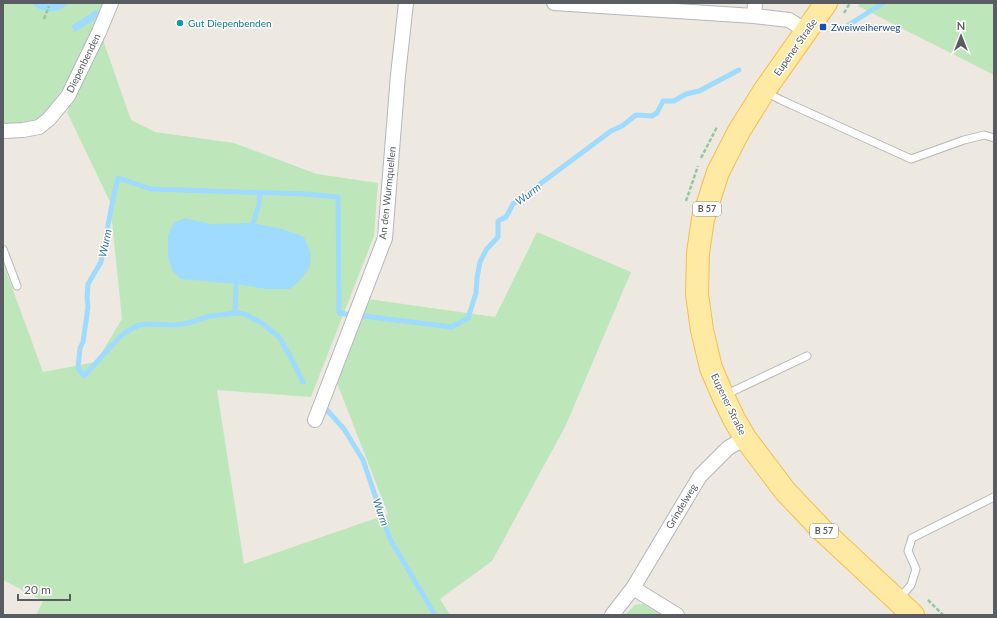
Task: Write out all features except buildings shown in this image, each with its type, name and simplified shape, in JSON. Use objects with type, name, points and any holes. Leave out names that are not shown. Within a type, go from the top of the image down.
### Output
[{"type":"main road","name":"Eupener Straße","points":[[834,10],[806,31],[764,91],[739,131],[718,172],[703,219],[698,253],[697,294],[702,330],[711,368],[734,419],[745,438],[785,491],[823,530],[904,593],[913,615]]},
{"type":"street","name":"Diepenbenden","points":[[3,131],[39,127],[49,119],[68,96],[111,3]]},
{"type":"street","name":"An den Wurmquellen","points":[[315,420],[385,238],[398,75],[406,3]]},
{"type":"street","points":[[554,3],[755,10],[789,20],[806,31]]},
{"type":"street","name":"Grindelweg","points":[[612,615],[633,588],[700,476],[728,448],[745,438]]},
{"type":"street","points":[[633,588],[677,615]]},
{"type":"lane","points":[[764,91],[911,159],[984,135],[994,138]]},
{"type":"lane","points":[[3,249],[17,286]]},
{"type":"lane","points":[[723,396],[807,356]]},
{"type":"lane","points":[[904,593],[916,569],[908,551],[912,538],[994,497]]},
{"type":"path","points":[[834,10],[850,3]]},
{"type":"path","points":[[44,19],[49,6]]},
{"type":"path","points":[[904,593],[943,615]]},
{"type":"green space","points":[[3,3],[105,3],[72,74],[50,108],[35,121],[3,124]]},
{"type":"green space","points":[[860,3],[994,3],[994,75],[858,6]]},
{"type":"green space","points":[[102,37],[131,120],[155,132],[234,143],[317,174],[378,183],[374,236],[311,397],[217,390],[244,564],[388,514],[337,383],[368,299],[495,317],[537,232],[631,272],[566,425],[492,561],[440,599],[450,615],[36,615],[43,601],[3,580],[3,263],[43,372],[96,362],[122,319],[110,202],[67,112]]},
{"type":"green space","points":[[643,604],[662,615],[625,615],[635,605]]},
{"type":"water","points":[[32,3],[69,3],[55,11],[44,11],[34,6]]},
{"type":"water","points":[[96,10],[99,14],[98,17],[75,32],[71,26]]},
{"type":"water","points":[[185,218],[211,224],[253,223],[282,229],[304,237],[311,258],[309,268],[303,277],[290,289],[267,289],[236,284],[181,279],[172,270],[168,257],[168,235],[174,223]]},
{"type":"waterway","name":"Wurm","points":[[847,26],[883,3]]},
{"type":"waterway","name":"Wurm","points":[[363,316],[452,327],[468,318],[476,293],[480,262],[486,250],[498,237],[498,221],[506,217],[513,204],[611,131],[622,126],[636,115],[652,116],[657,113],[663,101],[674,101],[686,94],[699,91],[739,70]]},
{"type":"waterway","name":"Wurm","points":[[303,382],[279,337],[263,324],[245,314],[235,313],[210,316],[188,323],[175,325],[139,325],[124,333],[84,376],[78,368],[80,348],[83,342],[88,307],[88,284],[101,262],[118,178],[151,189],[306,194],[338,197],[339,313],[352,315]]},
{"type":"waterway","points":[[253,223],[259,204],[260,193]]},
{"type":"waterway","points":[[235,313],[236,284]]},
{"type":"waterway","name":"Wurm","points":[[327,410],[344,429],[363,460],[390,539],[435,615]]},
{"type":"place","name":"Gut Diepenbenden","points":[[180,23]]},
{"type":"place","name":"Zweiweiherweg","points":[[823,27]]}]
